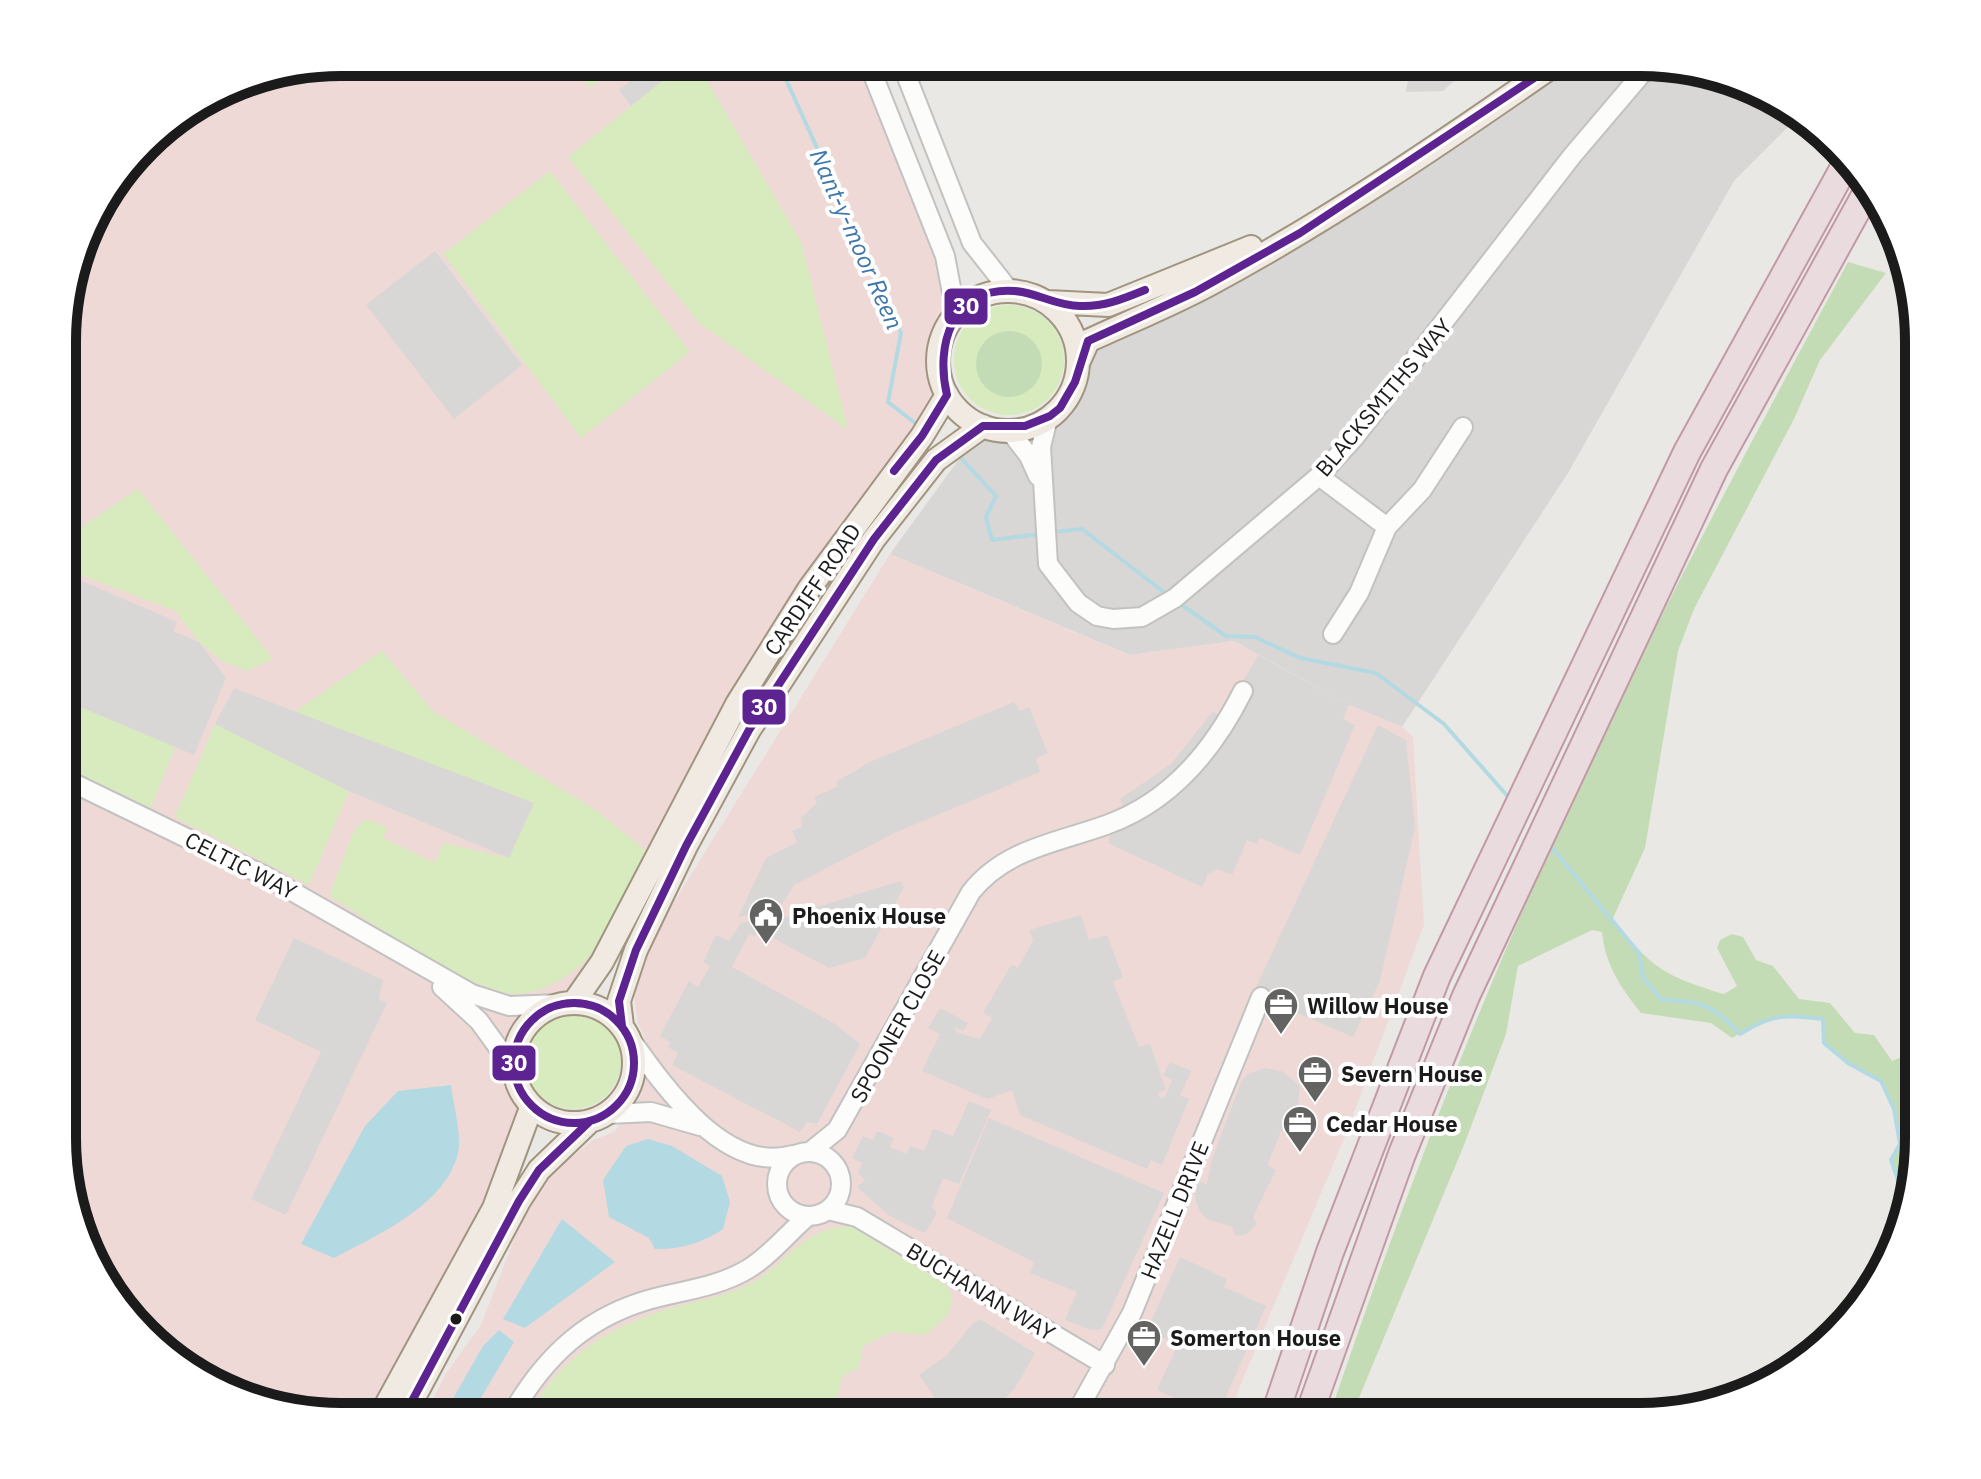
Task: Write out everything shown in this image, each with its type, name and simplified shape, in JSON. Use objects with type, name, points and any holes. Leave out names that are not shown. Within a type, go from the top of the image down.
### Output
[{"type":"highway","points":[[1279,1403],[1330,1252],[1437,976],[1687,452],[1842,171]]},
{"type":"highway","points":[[1313,1403],[1402,1154],[1466,996],[1714,469],[1863,199]]},
{"type":"main road","points":[[1316,222],[1108,305],[1048,302],[1009,290],[980,296],[956,314],[939,347],[939,372],[947,395],[962,414],[983,426],[1010,431],[1030,427],[1048,418],[1070,393],[1088,341],[1210,284],[1316,222],[1447,140],[1537,77]]},
{"type":"main road","points":[[1048,302],[1064,318],[1075,339],[1079,361]]},
{"type":"main road","name":"CARDIFF ROAD","points":[[513,1068],[517,1039],[531,1019],[567,1003],[602,962],[737,704],[809,589],[922,436],[947,395]]},
{"type":"main road","name":"CARDIFF ROAD","points":[[411,1402],[519,1201],[539,1170],[630,1085],[635,1063],[619,1001],[636,950],[686,846],[749,730],[874,539],[936,460],[983,426]]},
{"type":"main road","points":[[567,1003],[605,1011],[625,1031]]},
{"type":"main road","points":[[513,1068],[520,1093],[531,1108],[550,1120],[569,1124],[598,1118]]},
{"type":"main road","points":[[388,1402],[494,1208],[531,1108]]},
{"type":"street","points":[[874,76],[945,256],[956,314]]},
{"type":"street","points":[[907,76],[972,243],[1009,290]]},
{"type":"street","name":"BLACKSMITHS WAY","points":[[1048,418],[1041,447],[1048,564],[1078,603],[1097,616],[1142,617],[1192,585],[1319,476],[1465,297],[1572,156],[1639,77]]},
{"type":"street","points":[[1333,634],[1359,593],[1387,527],[1422,490],[1463,427]]},
{"type":"street","name":"BLACKSMITHS WAY","points":[[1010,431],[1029,456],[1043,486]]},
{"type":"street","points":[[1319,476],[1387,527]]},
{"type":"street","name":"SPOONER CLOSE","points":[[833,1162],[837,1130],[971,892],[988,871],[1016,854],[1122,818],[1163,793],[1212,748],[1243,691]]},
{"type":"street","name":"CELTIC WAY","points":[[77,785],[267,877],[472,994],[509,1006],[567,1003]]},
{"type":"street","name":"CELTIC WAY","points":[[412,962],[479,1021],[513,1068]]},
{"type":"street","name":"HAZELL DRIVE","points":[[1083,1403],[1105,1365],[1149,1273],[1261,997]]},
{"type":"street","points":[[625,1031],[660,1081],[703,1126],[755,1158],[776,1181],[785,1206],[772,1249]]},
{"type":"street","points":[[598,1118],[651,1112],[703,1126]]},
{"type":"street","name":"SPOONER CLOSE","points":[[802,1153],[837,1130]]},
{"type":"street","points":[[755,1158],[775,1161],[802,1153],[833,1162],[842,1181],[846,1203],[857,1217]]},
{"type":"street","points":[[776,1181],[785,1161],[802,1153]]},
{"type":"street","points":[[519,1402],[542,1366],[575,1333],[635,1303],[728,1278],[748,1269],[808,1216],[828,1210],[836,1202],[842,1181]]},
{"type":"street","points":[[785,1206],[808,1216]]},
{"type":"street","name":"BUCHANAN WAY","points":[[828,1210],[857,1217],[1105,1365]]},
{"type":"shaded area","points":[[341,76],[873,76],[956,314],[939,347],[939,372],[947,395],[809,589],[574,1002],[544,1010],[531,1020],[518,1039],[513,1068],[520,1093],[531,1108],[387,1402],[324,1402],[290,1398],[224,1376],[180,1348],[154,1325],[131,1299],[112,1270],[96,1239],[85,1206],[77,1155],[76,341],[78,307],[90,256],[121,194],[142,166],[166,142],[194,121],[240,96],[290,81]]},
{"type":"shaded area","points":[[637,76],[668,76],[631,106],[619,90]]},
{"type":"shaded area","points":[[1409,77],[1459,77],[1443,91],[1406,92]]},
{"type":"shaded area","points":[[1536,77],[1674,78],[1741,96],[1791,124],[1734,181],[1568,473],[1402,727],[1349,705],[1234,641],[1130,655],[890,554],[983,426],[1010,431],[1030,427],[1048,418],[1064,403],[1088,341],[1316,222]]},
{"type":"shaded area","points":[[435,251],[522,365],[454,419],[366,305]]},
{"type":"shaded area","points":[[890,554],[1129,655],[1233,641],[1349,705],[1402,727],[1413,737],[1424,925],[1346,1134],[1235,1403],[431,1402],[447,1372],[481,1325],[516,1234],[548,1175],[593,1140],[614,1132],[636,1105],[653,1057],[638,1023],[634,995],[653,936]]},
{"type":"shaded area","points":[[76,579],[177,622],[173,631],[199,642],[226,678],[194,755],[76,705]]},
{"type":"shaded area","points":[[1258,655],[1349,705],[1343,719],[1355,725],[1300,855],[1260,838],[1257,844],[1247,840],[1232,875],[1218,869],[1208,874],[1202,887],[1108,843],[1111,834],[1130,822],[1120,799],[1171,764],[1213,711],[1222,718]]},
{"type":"shaded area","points":[[234,688],[534,803],[509,858],[349,791],[215,724]]},
{"type":"shaded area","points":[[1014,702],[1020,711],[1029,707],[1048,753],[1036,758],[1040,772],[894,833],[794,885],[780,908],[738,917],[766,858],[797,842],[792,831],[802,827],[801,818],[817,803],[814,797],[838,786],[836,782],[870,762]]},
{"type":"shaded area","points":[[1378,725],[1406,740],[1415,827],[1380,981],[1353,1037],[1253,994]]},
{"type":"shaded area","points":[[900,881],[904,887],[865,958],[829,968],[758,930],[754,936],[749,934],[732,967],[835,1024],[860,1044],[817,1124],[807,1122],[800,1132],[672,1065],[678,1053],[668,1047],[670,1042],[660,1036],[689,981],[698,987],[710,966],[703,962],[716,935],[729,941],[741,923],[767,916],[773,921]]},
{"type":"shaded area","points":[[1081,915],[1089,940],[1107,935],[1123,977],[1113,982],[1139,1047],[1150,1044],[1166,1090],[1158,1092],[1160,1098],[1165,1097],[1172,1080],[1163,1075],[1170,1062],[1191,1071],[1180,1095],[1189,1099],[1162,1165],[1151,1160],[1147,1169],[1020,1115],[1012,1090],[987,1099],[922,1071],[940,1034],[928,1028],[940,1008],[968,1023],[963,1031],[955,1027],[956,1032],[980,1039],[992,1018],[983,1013],[1011,965],[1018,968],[1033,940],[1029,930]]},
{"type":"shaded area","points":[[294,938],[383,980],[379,999],[387,1003],[286,1215],[251,1199],[321,1052],[255,1020]]},
{"type":"shaded area","points":[[1265,1068],[1282,1071],[1300,1086],[1296,1122],[1286,1120],[1267,1165],[1276,1170],[1253,1217],[1257,1224],[1247,1234],[1236,1236],[1232,1227],[1207,1219],[1199,1210],[1195,1196],[1198,1181],[1207,1184],[1211,1162],[1241,1082],[1248,1074]]},
{"type":"shaded area","points":[[969,1101],[991,1110],[959,1184],[943,1178],[932,1206],[937,1213],[925,1233],[890,1216],[857,1187],[865,1180],[858,1173],[862,1163],[852,1158],[863,1136],[873,1140],[877,1131],[894,1138],[890,1147],[907,1154],[910,1146],[924,1151],[933,1129],[953,1136]]},
{"type":"shaded area","points":[[989,1118],[1164,1193],[1102,1329],[1091,1330],[1065,1320],[1077,1292],[1030,1273],[1034,1262],[947,1218]]},
{"type":"shaded area","points":[[1180,1257],[1227,1279],[1224,1287],[1266,1306],[1223,1403],[1185,1403],[1157,1390],[1178,1344],[1147,1330]]},
{"type":"shaded area","points":[[980,1319],[1035,1353],[1015,1388],[1002,1403],[938,1402],[919,1375],[947,1355],[973,1323]]},
{"type":"green space","points":[[580,76],[605,76],[590,88]]},
{"type":"green space","points":[[668,76],[704,76],[801,242],[848,430],[699,323],[568,157]]},
{"type":"green space","points":[[550,171],[690,352],[581,438],[443,254]]},
{"type":"green space","points":[[1848,262],[1886,273],[1820,360],[1794,419],[1694,609],[1678,651],[1645,848],[1613,918],[1637,948],[1660,968],[1687,982],[1724,994],[1737,986],[1717,948],[1720,940],[1732,934],[1743,937],[1756,960],[1773,966],[1799,999],[1830,1003],[1855,1033],[1874,1035],[1892,1061],[1904,1056],[1904,1155],[1900,1186],[1891,1160],[1900,1144],[1894,1109],[1881,1082],[1848,1063],[1824,1043],[1822,1019],[1784,1016],[1756,1024],[1732,1038],[1711,1023],[1641,1013],[1615,976],[1602,932],[1592,930],[1518,966],[1506,1034],[1464,1145],[1357,1403],[1334,1403],[1418,1167],[1518,921],[1621,697]]},
{"type":"green space","points":[[1009,305],[1030,309],[1048,321],[1060,339],[1064,360],[1060,381],[1048,399],[1030,411],[1009,415],[988,411],[970,399],[958,381],[954,360],[958,339],[970,321],[988,309]]},
{"type":"green space","points":[[1009,331],[1022,334],[1032,341],[1039,351],[1042,364],[1039,377],[1032,387],[1022,394],[1009,397],[996,394],[986,387],[979,377],[976,364],[979,351],[986,341],[996,334]]},
{"type":"green space","points":[[138,489],[273,659],[247,671],[222,661],[199,642],[176,611],[76,574],[76,531]]},
{"type":"green space","points":[[382,651],[433,711],[596,810],[645,850],[598,944],[579,967],[558,981],[526,993],[499,991],[450,970],[329,896],[354,830],[366,819],[387,827],[383,838],[435,863],[443,843],[508,858],[534,803],[295,712]]},
{"type":"green space","points":[[76,705],[175,747],[151,808],[77,772]]},
{"type":"green space","points":[[215,724],[349,791],[309,885],[175,817]]},
{"type":"green space","points":[[573,1013],[591,1017],[607,1027],[617,1043],[621,1061],[617,1079],[607,1095],[591,1105],[573,1109],[555,1105],[539,1095],[529,1079],[525,1061],[529,1043],[539,1027],[555,1017]]},
{"type":"green space","points":[[852,1227],[946,1285],[952,1300],[948,1313],[924,1335],[891,1332],[863,1346],[859,1367],[843,1376],[835,1402],[536,1402],[573,1359],[611,1332],[655,1313],[741,1288],[762,1277],[801,1243],[824,1231]]},
{"type":"water","points":[[451,1085],[458,1128],[458,1153],[451,1172],[425,1203],[389,1229],[334,1258],[301,1244],[365,1126],[398,1091]]},
{"type":"water","points":[[648,1139],[672,1146],[722,1176],[730,1202],[723,1229],[690,1245],[655,1249],[649,1238],[609,1217],[603,1180],[626,1146]]},
{"type":"water","points":[[562,1219],[615,1262],[525,1328],[503,1319]]},
{"type":"water","points":[[499,1330],[514,1342],[478,1402],[451,1402],[483,1346]]},
{"type":"waterway","name":"Nant-y-moor Reen","points":[[785,76],[901,333],[888,402],[919,426]]},
{"type":"waterway","name":"Nant-y-moor Reen","points":[[958,455],[996,496],[986,517],[992,540],[1040,534]]},
{"type":"waterway","name":"Nant-y-moor Reen","points":[[1053,532],[1082,529],[1169,596]]},
{"type":"waterway","points":[[1179,603],[1226,636],[1255,637],[1300,658],[1376,673],[1444,724],[1511,800]]},
{"type":"waterway","points":[[1548,843],[1639,953],[1643,978],[1662,1000],[1706,1006],[1740,1034],[1780,1017],[1823,1019],[1824,1043],[1848,1063],[1881,1081],[1894,1109],[1900,1144],[1891,1160],[1900,1186]]},
{"type":"transit line","name":"30","points":[[622,1026],[619,1001],[636,950],[686,846],[749,730],[874,539],[936,460],[983,426],[1025,426],[1050,416],[1060,408],[1075,382],[1088,341],[1195,292],[1300,233],[1536,77]]},
{"type":"transit line","name":"30","points":[[894,471],[922,436],[947,395],[944,376],[947,339],[962,309],[993,292],[1014,291],[1063,304],[1089,306],[1113,302],[1145,290]]},
{"type":"transit line","name":"30","points":[[574,1003],[597,1007],[617,1020],[630,1040],[634,1063],[630,1086],[617,1106],[597,1119],[574,1123],[551,1119],[531,1106],[518,1086],[514,1063],[518,1040],[531,1020],[551,1007],[574,1003]]},
{"type":"transit line","name":"30","points":[[411,1402],[519,1201],[539,1170],[589,1122]]},
{"type":"place","name":"Phoenix House","points":[[766,946]]},
{"type":"place","name":"Willow House","points":[[1281,1036]]},
{"type":"place","name":"Severn House","points":[[1315,1104]]},
{"type":"place","name":"Cedar House","points":[[1300,1154]]},
{"type":"place","name":"Somerton House","points":[[1144,1368]]}]
